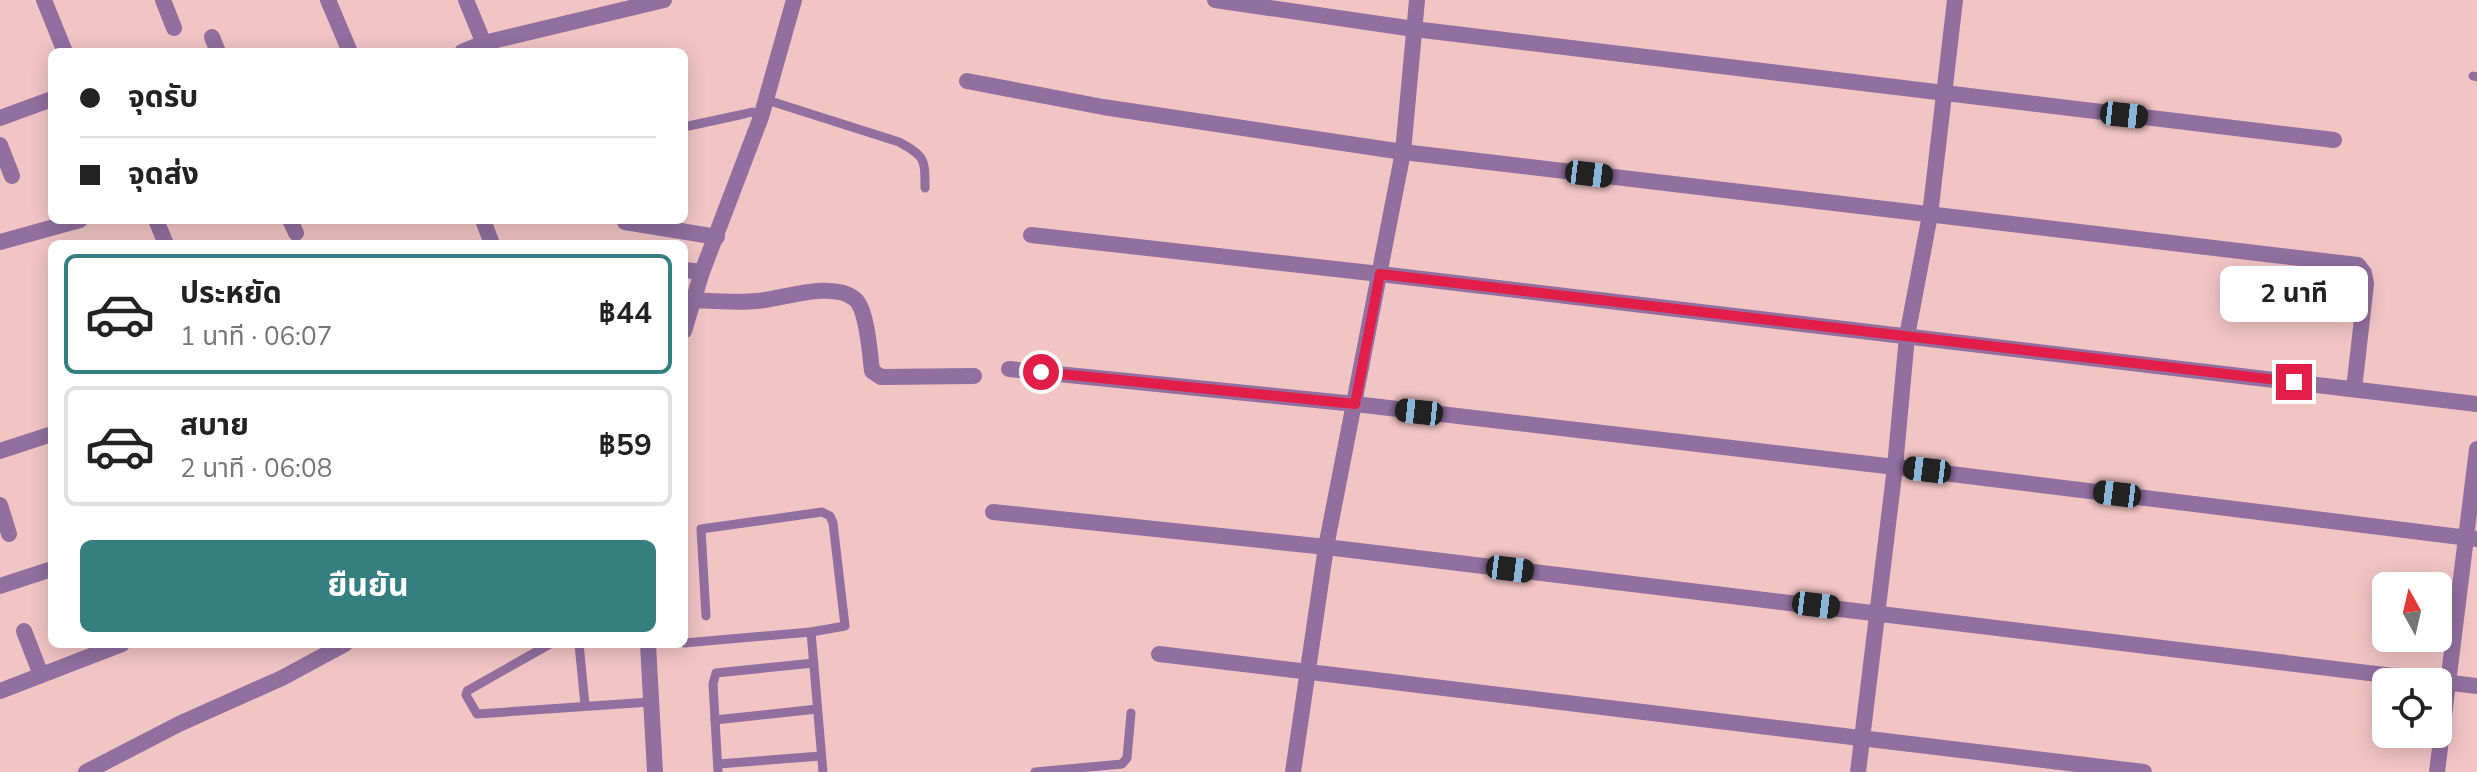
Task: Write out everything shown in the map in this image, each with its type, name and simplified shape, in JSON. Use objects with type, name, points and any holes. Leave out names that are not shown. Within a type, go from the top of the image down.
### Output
[{"type":"street","points":[[44,0],[63,48]]},
{"type":"street","points":[[163,0],[174,28]]},
{"type":"street","points":[[328,0],[348,48]]},
{"type":"street","points":[[466,0],[486,47],[664,0]]},
{"type":"street","points":[[688,319],[702,272],[764,108],[794,0]]},
{"type":"street","points":[[1215,0],[1414,29],[2334,140]]},
{"type":"street","points":[[1293,772],[1326,547],[1403,152],[1417,0]]},
{"type":"street","points":[[1858,772],[1895,467],[1907,336],[1930,215],[1955,0]]},
{"type":"street","points":[[967,81],[1103,107],[1403,152],[2358,265],[2364,273],[2366,284],[2354,389]]},
{"type":"street","points":[[0,118],[48,100]]},
{"type":"street","points":[[0,145],[12,176]]},
{"type":"street","points":[[0,242],[65,224]]},
{"type":"street","points":[[637,224],[717,237]]},
{"type":"street","points":[[1031,235],[2477,404]]},
{"type":"street","points":[[688,270],[702,272]]},
{"type":"street","points":[[694,300],[757,301],[820,291],[844,293],[854,298],[862,308],[872,371],[881,377],[974,376]]},
{"type":"street","points":[[1009,369],[1355,404],[2471,538]]},
{"type":"street","points":[[0,451],[48,435]]},
{"type":"street","points":[[2450,668],[2471,538],[2477,449]]},
{"type":"street","points":[[0,505],[9,534]]},
{"type":"street","points":[[993,512],[1326,547],[2372,672]]},
{"type":"street","points":[[0,586],[48,570]]},
{"type":"street","points":[[24,631],[41,675]]},
{"type":"street","points":[[0,691],[112,648]]},
{"type":"street","points":[[86,772],[338,648]]},
{"type":"street","points":[[648,648],[655,772]]},
{"type":"street","points":[[1159,654],[2144,772]]},
{"type":"street","points":[[2452,682],[2477,686]]},
{"type":"street","points":[[2437,772],[2440,748]]},
{"type":"lane","points":[[688,126],[764,108],[899,142],[918,152],[925,163],[925,188]]},
{"type":"lane","points":[[688,643],[845,626],[830,516],[822,512],[701,529],[706,616]]},
{"type":"lane","points":[[811,632],[823,772]]},
{"type":"lane","points":[[543,648],[467,691],[466,695],[479,714],[650,702]]},
{"type":"lane","points":[[579,648],[585,705]]},
{"type":"lane","points":[[814,663],[716,673],[713,684],[718,768],[821,756]]},
{"type":"lane","points":[[715,720],[817,709]]},
{"type":"lane","points":[[1035,772],[1122,764],[1127,758],[1131,713]]},
{"type":"route","points":[[1041,372],[1355,404],[1380,274],[2294,382]]}]
